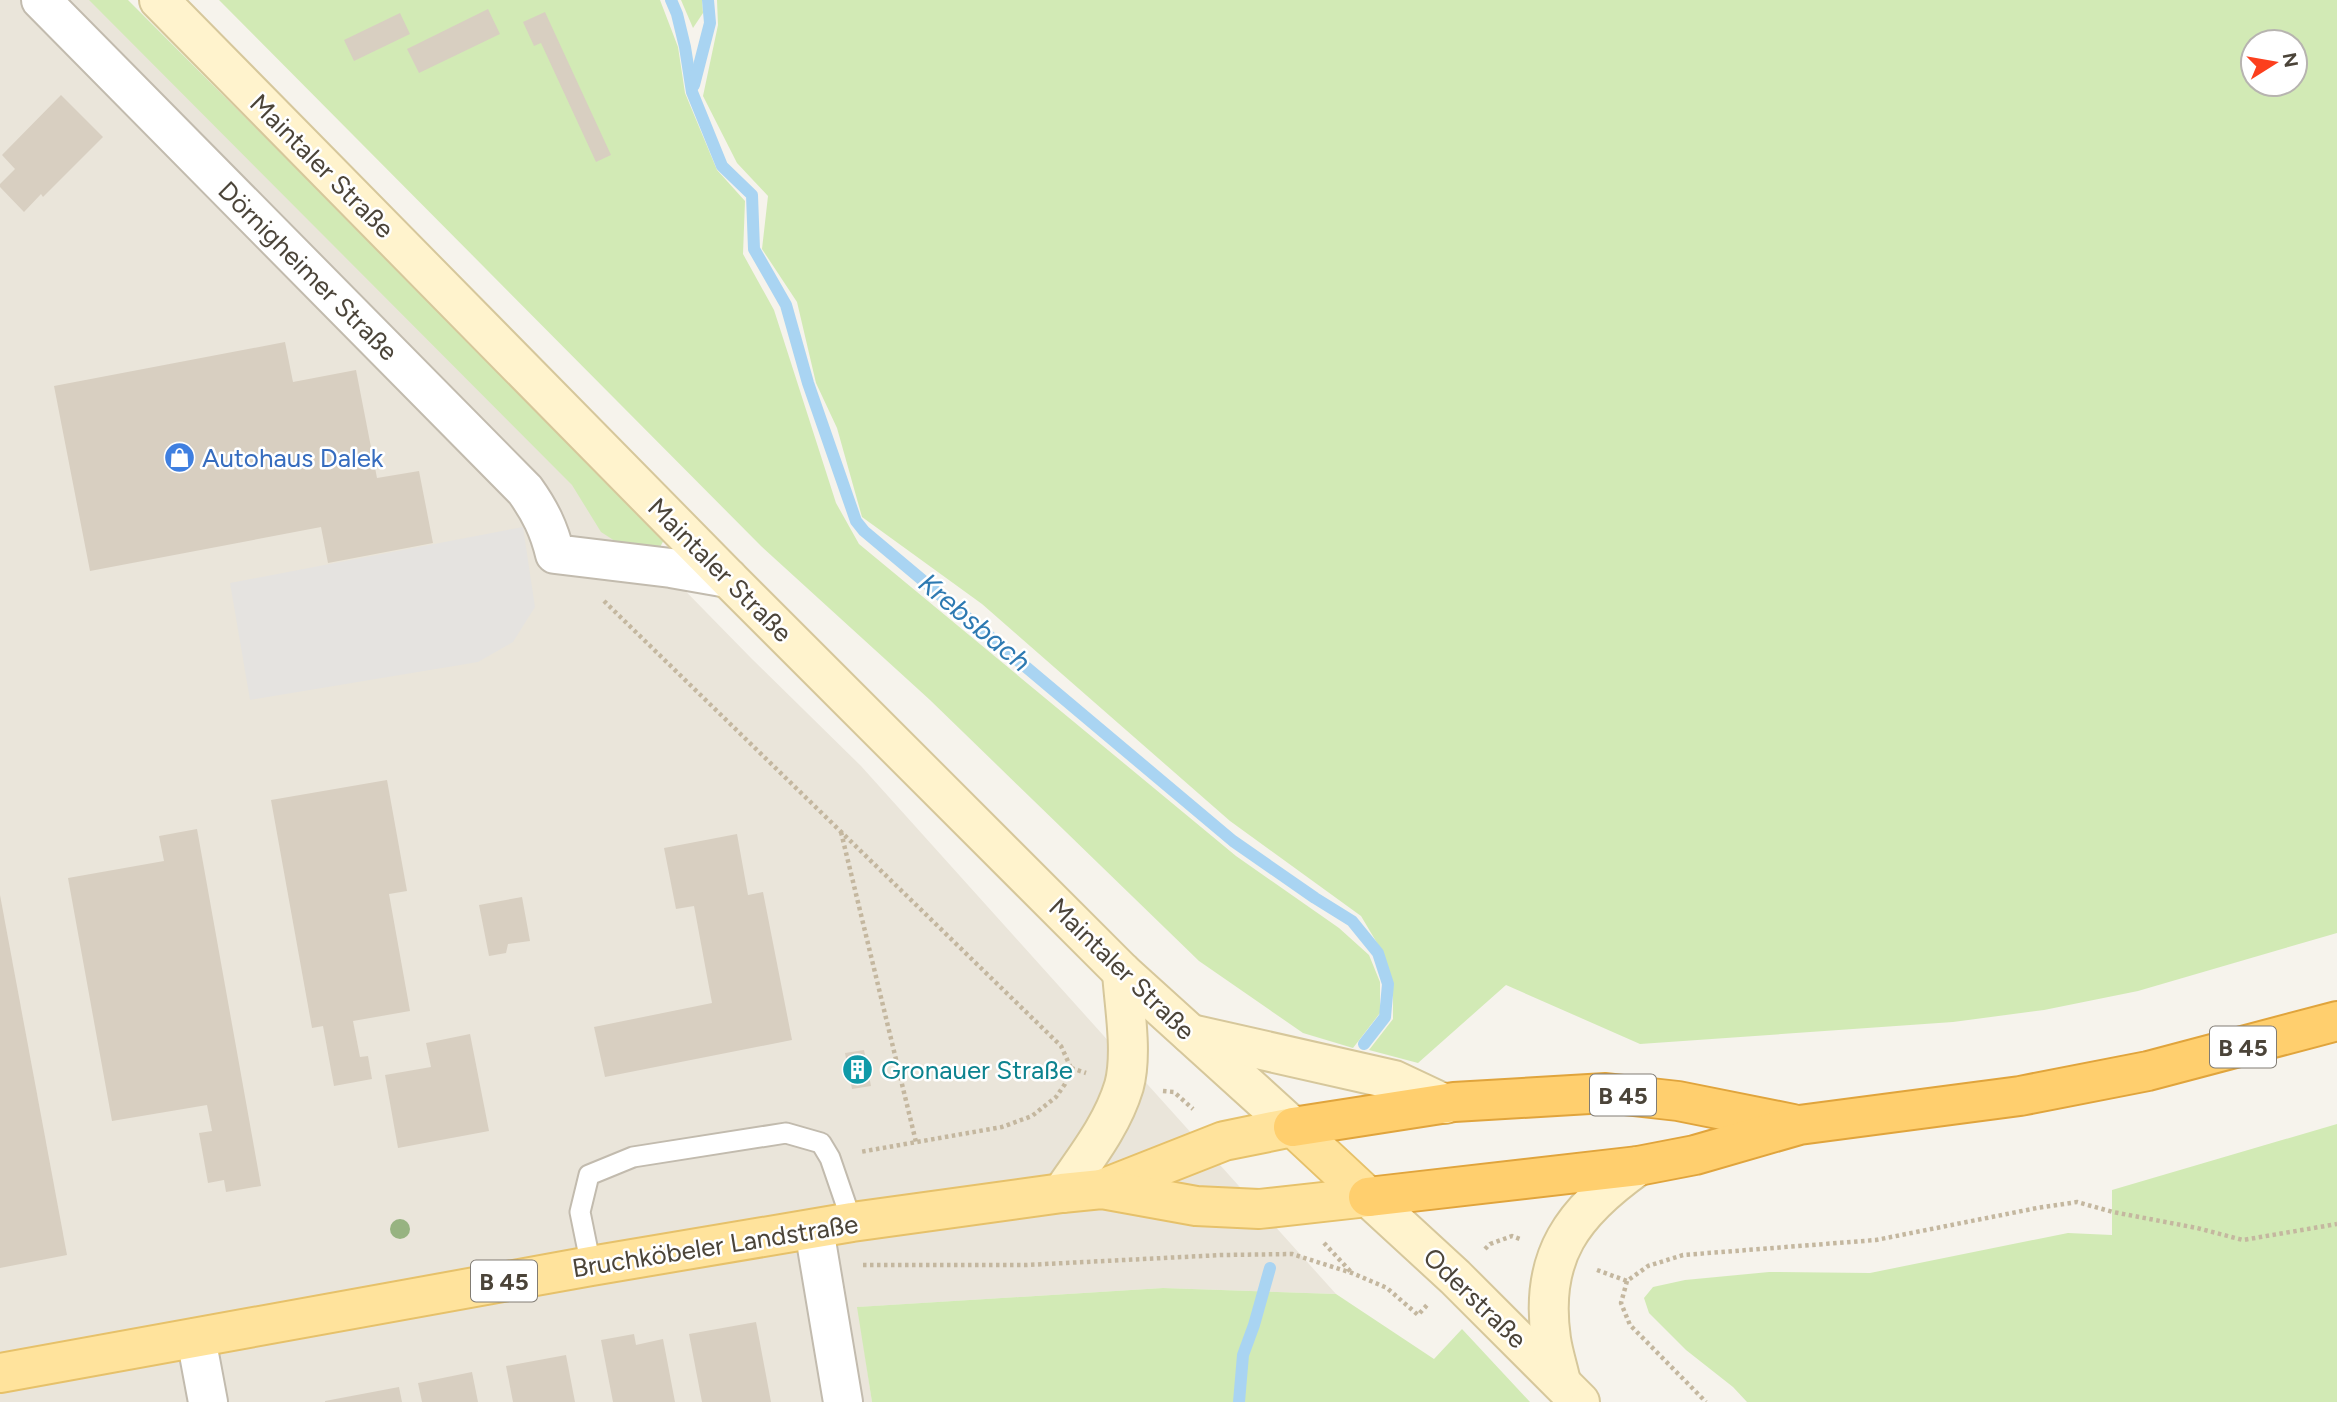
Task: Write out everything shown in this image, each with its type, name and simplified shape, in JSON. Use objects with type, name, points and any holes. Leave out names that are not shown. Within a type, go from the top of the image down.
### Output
[{"type":"highway","name":"B 45","points":[[1368,1197],[1638,1166],[1695,1155],[1799,1125],[2033,1094],[2148,1071],[2337,1021]]},
{"type":"highway","name":"B 45","points":[[1293,1127],[1445,1104],[1606,1093],[1678,1101],[1799,1125]]},
{"type":"main road","name":"Maintaler Straße","points":[[159,0],[728,578],[1122,972],[1293,1127]]},
{"type":"main road","points":[[1062,1193],[1109,1123],[1125,1084],[1128,1055],[1122,972]]},
{"type":"main road","points":[[1189,1033],[1394,1080],[1445,1104]]},
{"type":"main road","points":[[1293,1127],[1368,1197]]},
{"type":"main road","name":"Bruchköbeler Landstraße","points":[[0,1373],[814,1228],[1102,1189],[1224,1141],[1293,1127]]},
{"type":"main road","points":[[1571,1392],[1551,1339],[1551,1280],[1556,1256],[1582,1212],[1608,1187],[1638,1166]]},
{"type":"main road","name":"Bruchköbeler Landstraße","points":[[1102,1189],[1196,1206],[1259,1209],[1368,1197]]},
{"type":"main road","name":"Oderstraße","points":[[1368,1197],[1455,1277],[1571,1392]]},
{"type":"street","name":"Dörnigheimer Straße","points":[[41,0],[525,490],[541,512],[555,554],[728,578]]},
{"type":"street","points":[[814,1228],[843,1402]]},
{"type":"street","points":[[195,1338],[208,1402]]},
{"type":"lane","points":[[591,1266],[580,1212],[589,1175],[633,1157],[786,1133],[821,1143],[830,1158],[852,1222]]},
{"type":"path","points":[[596,593],[1061,1046],[1070,1068],[1065,1084],[1056,1097],[1032,1116],[1002,1127],[830,1158]]},
{"type":"path","points":[[841,831],[916,1142]]},
{"type":"path","points":[[1706,1402],[1630,1325],[1621,1303],[1627,1281],[1648,1266],[1684,1255],[1875,1240],[2077,1202],[2243,1240],[2337,1224]]},
{"type":"path","points":[[814,1228],[851,1265],[1026,1265],[1292,1254],[1352,1273],[1387,1289],[1418,1315],[1490,1244],[1512,1236],[1556,1256],[1627,1281]]},
{"type":"shaded area","points":[[0,0],[107,0],[752,659],[861,766],[1336,1294],[1163,1288],[858,1307],[872,1402],[0,1402]]},
{"type":"shaded area","points":[[523,527],[535,607],[513,642],[478,662],[250,700],[230,583]]},
{"type":"green space","points":[[89,0],[128,0],[665,538],[659,549],[618,543],[601,532],[572,485]]},
{"type":"green space","points":[[219,0],[660,0],[678,47],[685,93],[717,170],[745,201],[743,254],[774,310],[836,503],[859,544],[1236,856],[1339,928],[1369,955],[1380,982],[1380,1013],[1353,1048],[1303,1033],[1199,961],[930,700],[761,546]]},
{"type":"green space","points":[[681,0],[702,0],[703,13],[693,28]]},
{"type":"green space","points":[[717,0],[2337,0],[2337,933],[2138,991],[2044,1010],[1953,1022],[1640,1044],[1506,985],[1418,1063],[1369,1050],[1393,1019],[1393,984],[1383,953],[1361,916],[1230,821],[982,604],[862,517],[837,428],[816,383],[797,302],[762,249],[768,196],[737,163],[703,96],[718,25]]},
{"type":"green space","points":[[2337,1124],[2337,1402],[1747,1402],[1733,1387],[1686,1350],[1649,1313],[1644,1298],[1653,1287],[1685,1280],[1769,1272],[1870,1273],[2068,1233],[2112,1235],[2112,1190]]},
{"type":"green space","points":[[1163,1288],[1336,1294],[1434,1359],[1462,1329],[1530,1402],[872,1402],[857,1307]]},
{"type":"building","points":[[488,9],[500,34],[419,73],[407,49]]},
{"type":"building","points":[[545,12],[611,155],[596,162],[541,43],[534,46],[523,22]]},
{"type":"building","points":[[400,13],[410,34],[354,61],[344,40]]},
{"type":"building","points":[[61,95],[103,137],[43,197],[41,194],[24,212],[0,187],[15,169],[2,155]]},
{"type":"building","points":[[285,342],[293,382],[356,370],[377,478],[419,471],[433,543],[328,563],[321,527],[90,571],[54,386]]},
{"type":"building","points":[[387,780],[407,891],[389,894],[410,1011],[353,1021],[360,1057],[368,1056],[372,1079],[334,1086],[323,1026],[312,1028],[271,800]]},
{"type":"building","points":[[197,829],[261,1186],[226,1192],[224,1180],[208,1183],[199,1133],[212,1131],[207,1105],[112,1121],[68,878],[164,861],[159,836]]},
{"type":"building","points":[[737,834],[748,895],[763,892],[792,1040],[605,1077],[594,1027],[712,1003],[694,906],[676,909],[664,848]]},
{"type":"building","points":[[0,895],[67,1255],[0,1268]]},
{"type":"building","points":[[522,897],[530,941],[508,944],[506,953],[489,956],[479,905]]},
{"type":"building","points":[[470,1034],[489,1131],[398,1148],[385,1075],[431,1067],[426,1043]]},
{"type":"building","name":"Gronauer Straße","points":[[864,1050],[871,1086],[852,1089],[845,1053]]},
{"type":"building","points":[[756,1322],[771,1402],[702,1402],[689,1334]]},
{"type":"building","points":[[634,1334],[636,1345],[663,1339],[675,1402],[613,1402],[601,1340]]},
{"type":"building","points":[[566,1355],[575,1402],[513,1402],[506,1366]]},
{"type":"building","points":[[472,1372],[478,1402],[422,1402],[418,1383]]},
{"type":"building","points":[[399,1387],[402,1402],[325,1402],[325,1401]]},
{"type":"waterway","name":"Krebsbach","points":[[671,0],[685,47],[692,92],[722,166],[752,195],[754,249],[786,305],[808,383],[856,521],[864,531],[1233,841],[1352,921],[1378,953],[1388,984],[1385,1017],[1364,1044]]},
{"type":"waterway","name":"Krebsbach","points":[[694,85],[710,23],[708,0]]},
{"type":"waterway","name":"Krebsbach","points":[[1239,1402],[1243,1355],[1270,1268]]},
{"type":"place","name":"Autohaus Dalek","points":[[179,458]]},
{"type":"place","name":"Gronauer Straße","points":[[858,1070]]}]
